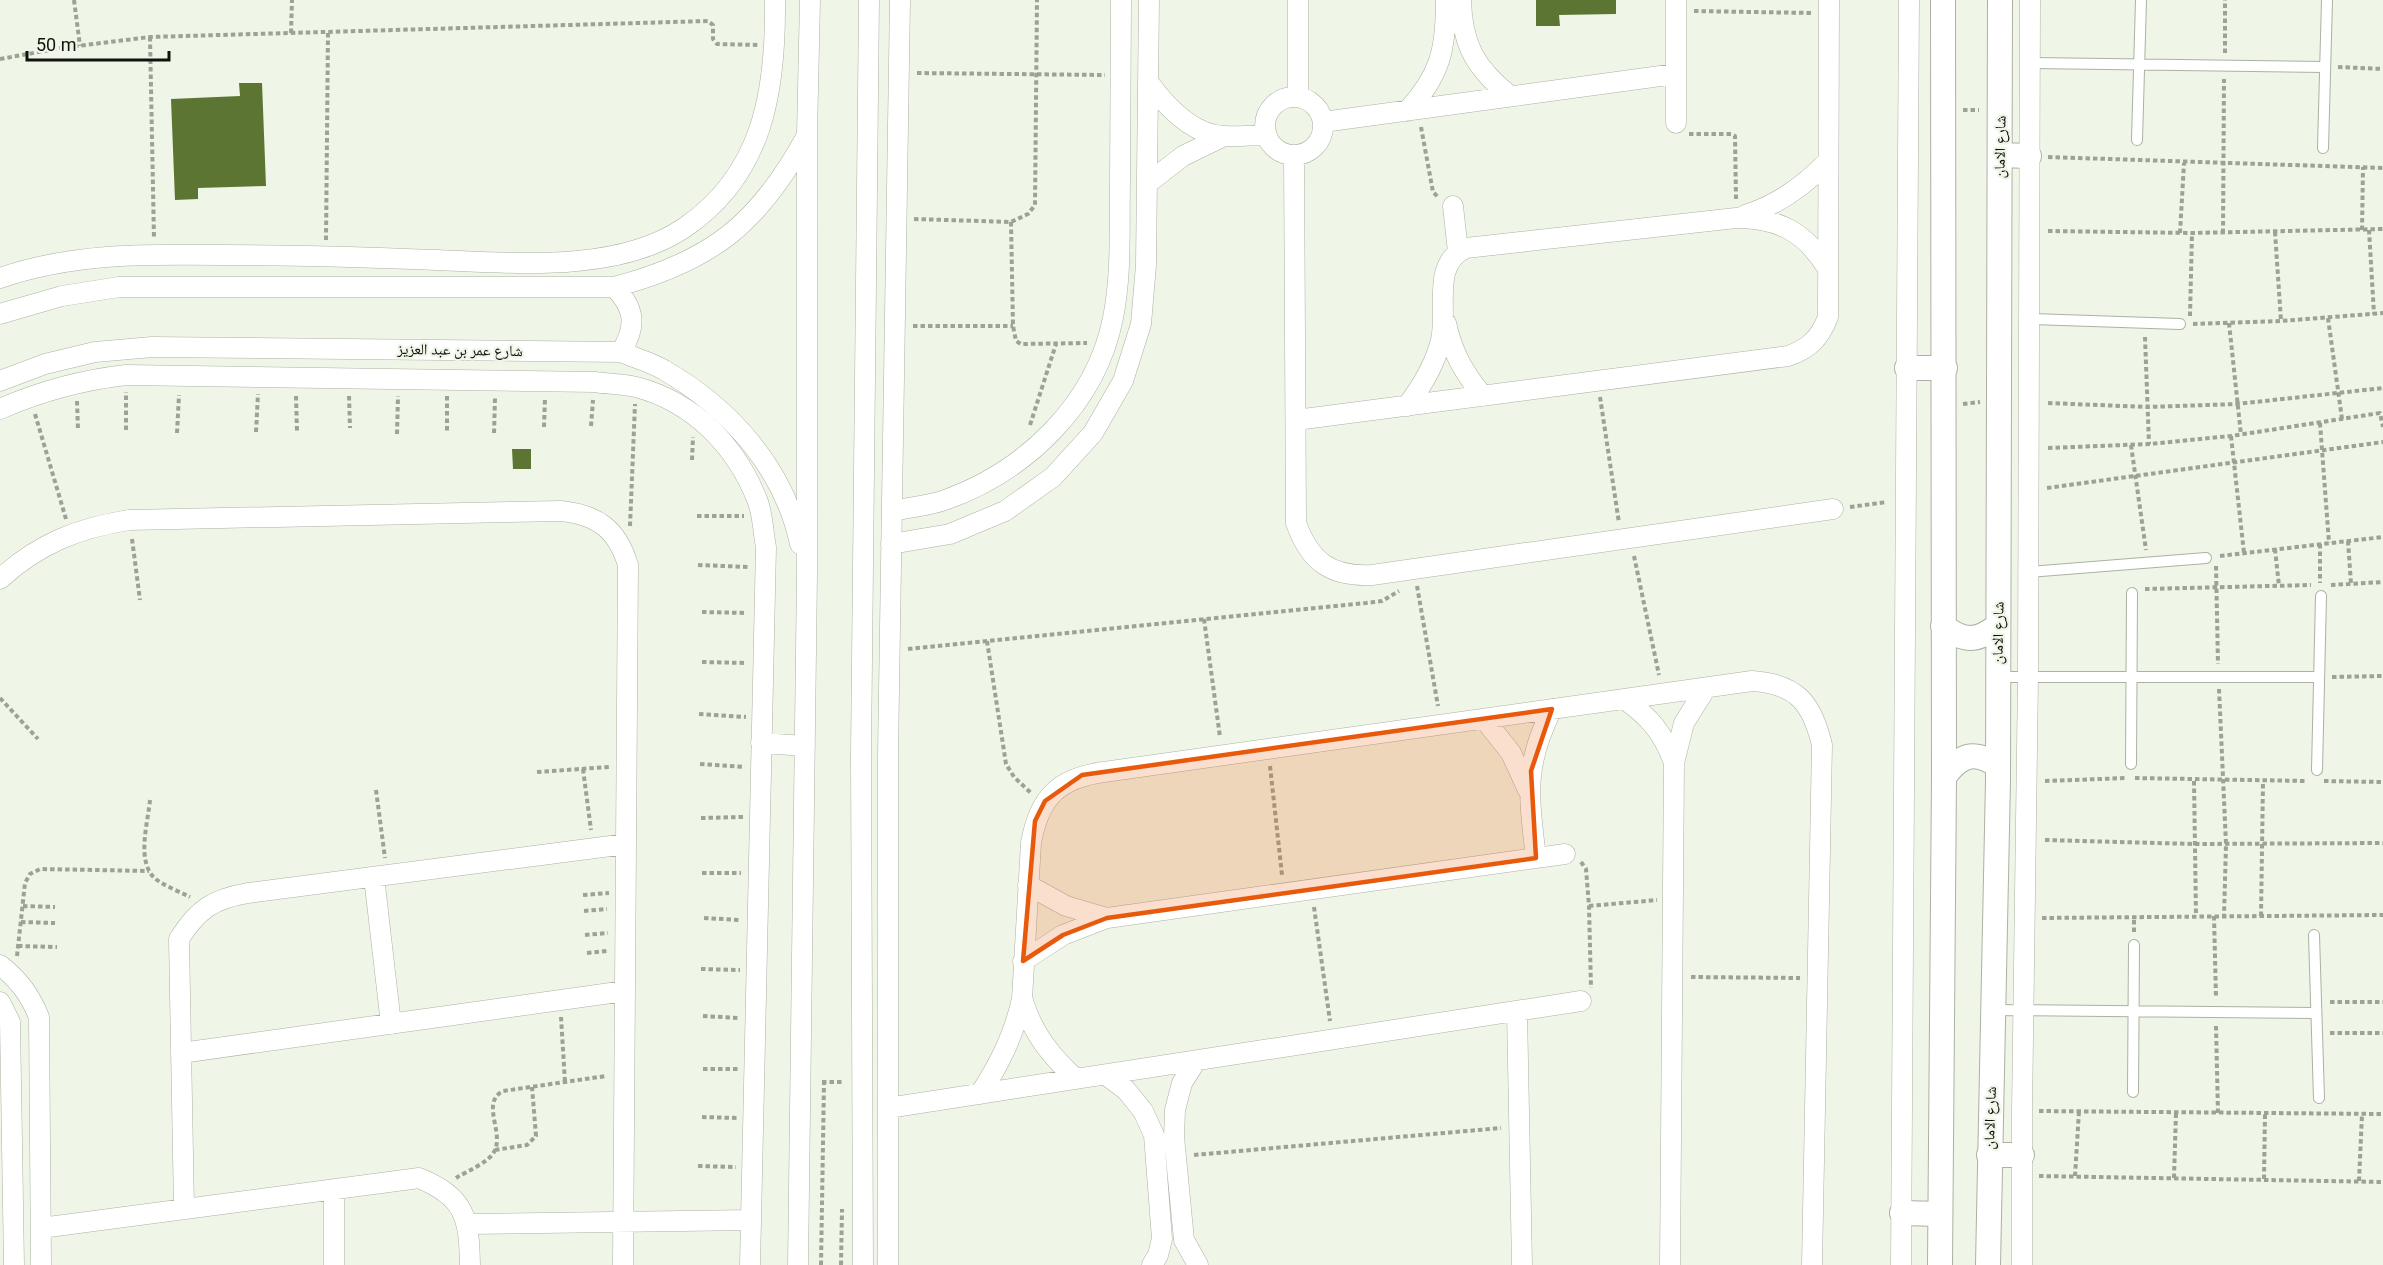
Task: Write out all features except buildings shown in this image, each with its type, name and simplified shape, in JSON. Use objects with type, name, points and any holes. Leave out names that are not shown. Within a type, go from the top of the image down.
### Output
[{"type":"street","points":[[0,278],[65,261],[114,255],[318,255],[508,262],[569,261],[628,252],[656,243],[683,229],[706,211],[727,190],[744,166],[757,139],[766,111],[774,45],[775,0]]},
{"type":"street","points":[[798,1265],[807,574],[807,135],[810,0]]},
{"type":"street","points":[[863,1265],[861,755],[868,0]]},
{"type":"street","points":[[888,1265],[888,754],[900,0]]},
{"type":"street","points":[[892,511],[943,501],[992,480],[1034,450],[1070,411],[1096,367],[1107,342],[1113,317],[1119,265],[1121,0]]},
{"type":"street","points":[[891,544],[950,534],[1005,511],[1053,477],[1093,433],[1123,381],[1141,324],[1146,265],[1149,0]]},
{"type":"street","points":[[1298,0],[1298,97]]},
{"type":"street","points":[[1412,110],[1436,73],[1444,50],[1446,0]]},
{"type":"street","points":[[1461,0],[1467,45],[1478,65],[1492,82],[1510,96]]},
{"type":"street","points":[[1901,1265],[1909,0]]},
{"type":"street","points":[[1940,1265],[1945,405],[1943,0]]},
{"type":"street","name":"شارع الامان","points":[[1988,1265],[1999,573],[2000,0]]},
{"type":"street","points":[[2022,1265],[2028,677],[2030,0]]},
{"type":"street","points":[[1676,5],[1676,123]]},
{"type":"street","points":[[1296,420],[1788,357],[1799,353],[1818,338],[1828,317],[1829,7]]},
{"type":"street","points":[[1323,123],[1675,74]]},
{"type":"street","points":[[1149,83],[1163,102],[1180,117],[1200,129],[1222,136],[1267,135]]},
{"type":"street","points":[[1298,97],[1318,108],[1323,123],[1323,132],[1319,142],[1304,153],[1294,155],[1280,151],[1267,135],[1265,127],[1270,111],[1282,100],[1298,97]]},
{"type":"street","points":[[0,314],[63,296],[118,287],[508,289],[614,287],[655,276],[694,259],[730,235],[767,198],[787,172],[807,135]]},
{"type":"street","points":[[1148,183],[1183,156],[1222,136]]},
{"type":"street","points":[[1294,155],[1296,523],[1303,542],[1316,558],[1332,570],[1352,576],[1415,570],[1833,509]]},
{"type":"street","points":[[2000,155],[2029,156]]},
{"type":"street","points":[[1736,218],[1786,196],[1816,174],[1828,161]]},
{"type":"street","points":[[1453,206],[1458,252]]},
{"type":"street","points":[[1483,396],[1457,360],[1449,339],[1445,318],[1444,273],[1452,257],[1466,248],[1736,218],[1764,219],[1790,229],[1812,246],[1828,269]]},
{"type":"street","points":[[114,255],[118,287]]},
{"type":"street","points":[[312,288],[318,255]]},
{"type":"street","points":[[508,262],[508,289]]},
{"type":"street","points":[[614,287],[624,297],[630,310],[632,325],[629,340],[621,352]]},
{"type":"street","points":[[1407,406],[1433,364],[1441,341],[1445,318]]},
{"type":"street","points":[[865,346],[894,348]]},
{"type":"street","name":"شارع عمر بن عبد العزيز","points":[[0,381],[45,364],[95,352],[152,347],[621,352],[671,374],[699,391],[731,420],[759,453],[782,490],[797,531],[807,574]]},
{"type":"street","points":[[535,351],[540,383]]},
{"type":"street","points":[[1907,368],[1945,368]]},
{"type":"street","points":[[0,408],[77,382],[126,375],[540,383],[595,382],[636,387],[677,403],[712,429],[740,464],[758,503],[766,547],[750,1265]]},
{"type":"street","points":[[0,579],[21,560],[70,534],[99,525],[129,520],[561,510],[580,513],[592,518],[615,535],[628,565],[623,1265]]},
{"type":"street","points":[[1943,626],[1952,633],[1967,638],[1982,637],[1997,626]]},
{"type":"street","points":[[980,1094],[1007,1048],[1017,1024],[1022,999],[1030,843],[1035,821],[1045,801],[1061,785],[1082,775],[1752,681],[1769,682],[1788,689],[1805,703],[1816,719],[1822,745],[1808,1262]]},
{"type":"street","points":[[1670,1265],[1674,764],[1684,723],[1706,688]]},
{"type":"street","points":[[1624,699],[1656,726],[1667,744],[1674,764]]},
{"type":"street","points":[[1536,858],[1529,793],[1535,749],[1552,709]]},
{"type":"street","points":[[1484,719],[1511,753],[1529,793]]},
{"type":"street","points":[[761,743],[805,746]]},
{"type":"street","points":[[861,755],[888,754]]},
{"type":"street","points":[[1944,777],[1952,766],[1964,757],[1980,757],[1997,765]]},
{"type":"street","points":[[184,1209],[179,939],[191,920],[207,906],[226,897],[626,844]]},
{"type":"street","points":[[1023,961],[1063,935],[1107,918],[1565,854]]},
{"type":"street","points":[[381,876],[391,1024]]},
{"type":"street","points":[[1028,885],[1066,906],[1107,918]]},
{"type":"street","points":[[8,970],[30,995],[39,1017],[41,1265]]},
{"type":"street","points":[[181,1053],[625,991]]},
{"type":"street","points":[[1022,999],[1029,1022],[1041,1043],[1076,1080]]},
{"type":"street","points":[[888,1108],[1581,1001]]},
{"type":"street","points":[[0,1002],[10,1022],[14,1265]]},
{"type":"street","points":[[1517,1011],[1522,1265]]},
{"type":"street","points":[[1196,1061],[1182,1083],[1175,1110],[1175,1156],[1184,1240],[1198,1265]]},
{"type":"street","points":[[1106,1075],[1126,1090],[1143,1111],[1154,1135],[1162,1239],[1158,1255],[1152,1265]]},
{"type":"street","points":[[1989,1155],[2022,1165]]},
{"type":"street","points":[[41,1228],[418,1178],[440,1187],[457,1203],[467,1224],[470,1265]]},
{"type":"street","points":[[334,1189],[334,1265]]},
{"type":"street","points":[[1902,1213],[1940,1214]]},
{"type":"street","points":[[467,1224],[751,1220]]},
{"type":"lane","points":[[2137,140],[2141,0]]},
{"type":"lane","points":[[2323,148],[2327,0]]},
{"type":"lane","points":[[2030,63],[2325,67]]},
{"type":"lane","points":[[2029,319],[2180,324]]},
{"type":"lane","points":[[2028,572],[2205,558]]},
{"type":"lane","points":[[2131,764],[2132,677],[2137,591]]},
{"type":"lane","points":[[2317,770],[2321,591]]},
{"type":"lane","points":[[1997,677],[2319,677]]},
{"type":"lane","points":[[2314,935],[2319,1098]]},
{"type":"lane","points":[[2133,1092],[2134,945]]},
{"type":"lane","points":[[1993,1010],[2134,1011],[2316,1008]]},
{"type":"path","points":[[74,0],[80,46]]},
{"type":"path","points":[[291,33],[292,0]]},
{"type":"path","points":[[897,219],[1011,222],[1028,214],[1035,205],[1037,0]]},
{"type":"path","points":[[2223,233],[2225,0]]},
{"type":"path","points":[[1676,5],[1829,7]]},
{"type":"path","points":[[0,59],[150,37],[708,21],[713,25],[713,39],[717,44],[774,45]]},
{"type":"path","points":[[318,255],[328,32]]},
{"type":"path","points":[[150,37],[154,254]]},
{"type":"path","points":[[2325,67],[2383,69]]},
{"type":"path","points":[[900,73],[1120,75]]},
{"type":"path","points":[[1412,110],[1433,194],[1453,206]]},
{"type":"path","points":[[1944,111],[2000,110]]},
{"type":"path","points":[[1676,123],[1684,133],[1735,136],[1736,218]]},
{"type":"path","points":[[2029,156],[2383,168]]},
{"type":"path","points":[[2180,233],[2184,163]]},
{"type":"path","points":[[2362,230],[2363,167]]},
{"type":"path","points":[[1011,222],[1013,326],[1016,341],[1021,344],[1107,342]]},
{"type":"path","points":[[2029,231],[2223,233],[2383,229]]},
{"type":"path","points":[[2369,230],[2374,314]]},
{"type":"path","points":[[2275,232],[2281,321]]},
{"type":"path","points":[[2192,233],[2189,324],[2281,321],[2383,313]]},
{"type":"path","points":[[2328,318],[2342,419]]},
{"type":"path","points":[[2229,323],[2241,435]]},
{"type":"path","points":[[2144,324],[2150,444]]},
{"type":"path","points":[[894,326],[1013,326]]},
{"type":"path","points":[[1028,435],[1056,344]]},
{"type":"path","points":[[126,375],[126,430]]},
{"type":"path","points":[[177,433],[180,376]]},
{"type":"path","points":[[256,432],[258,377]]},
{"type":"path","points":[[296,378],[297,431]]},
{"type":"path","points":[[348,379],[350,428]]},
{"type":"path","points":[[397,434],[398,380]]},
{"type":"path","points":[[447,381],[447,432]]},
{"type":"path","points":[[1598,381],[1625,539],[1662,694]]},
{"type":"path","points":[[77,382],[78,430]]},
{"type":"path","points":[[494,433],[496,382]]},
{"type":"path","points":[[591,426],[595,382]]},
{"type":"path","points":[[540,383],[544,427]]},
{"type":"path","points":[[630,530],[636,387]]},
{"type":"path","points":[[2029,402],[2148,407],[2237,404],[2383,388]]},
{"type":"path","points":[[30,396],[70,534]]},
{"type":"path","points":[[1945,405],[1998,401]]},
{"type":"path","points":[[2029,449],[2150,444],[2241,435],[2380,413],[2383,427]]},
{"type":"path","points":[[2320,423],[2330,543]]},
{"type":"path","points":[[2231,436],[2244,553]]},
{"type":"path","points":[[2028,490],[2383,442]]},
{"type":"path","points":[[2131,445],[2147,562]]},
{"type":"path","points":[[1833,509],[1906,500]]},
{"type":"path","points":[[697,516],[760,516]]},
{"type":"path","points":[[129,520],[140,600]]},
{"type":"path","points":[[2224,916],[2226,844],[2218,677],[2216,556],[2383,537]]},
{"type":"path","points":[[2348,541],[2351,584]]},
{"type":"path","points":[[2320,544],[2321,591]]},
{"type":"path","points":[[2275,549],[2279,586]]},
{"type":"path","points":[[698,565],[765,568]]},
{"type":"path","points":[[890,651],[1382,601],[1401,589],[1415,570]]},
{"type":"path","points":[[1415,570],[1441,725]]},
{"type":"path","points":[[2137,591],[2279,586],[2321,591],[2351,584],[2383,582]]},
{"type":"path","points":[[702,612],[764,614]]},
{"type":"path","points":[[1204,620],[1223,755]]},
{"type":"path","points":[[987,641],[1006,764],[1023,787],[1045,801]]},
{"type":"path","points":[[702,662],[763,664]]},
{"type":"path","points":[[2319,677],[2383,676]]},
{"type":"path","points":[[0,698],[38,739]]},
{"type":"path","points":[[699,714],[762,718]]},
{"type":"path","points":[[1268,749],[1284,894]]},
{"type":"path","points":[[700,764],[760,768]]},
{"type":"path","points":[[537,772],[627,765]]},
{"type":"path","points":[[583,769],[593,848]]},
{"type":"path","points":[[2026,781],[2131,778],[2194,781],[2383,782]]},
{"type":"path","points":[[2194,781],[2196,916]]},
{"type":"path","points":[[2260,916],[2263,781]]},
{"type":"path","points":[[376,790],[381,876]]},
{"type":"path","points":[[150,800],[145,852],[148,871],[158,881],[207,906]]},
{"type":"path","points":[[701,818],[759,817]]},
{"type":"path","points":[[2026,840],[2194,844],[2383,843]]},
{"type":"path","points":[[1565,854],[1577,858],[1586,869],[1593,983],[1588,994],[1581,1001]]},
{"type":"path","points":[[8,970],[18,946],[27,878],[40,869],[148,871]]},
{"type":"path","points":[[702,873],[758,874]]},
{"type":"path","points":[[1312,890],[1333,1040]]},
{"type":"path","points":[[583,896],[626,891]]},
{"type":"path","points":[[1589,906],[1673,899]]},
{"type":"path","points":[[23,906],[55,907]]},
{"type":"path","points":[[2024,918],[2383,915]]},
{"type":"path","points":[[704,918],[757,921]]},
{"type":"path","points":[[21,922],[55,923]]},
{"type":"path","points":[[18,946],[57,947]]},
{"type":"path","points":[[701,969],[756,970]]},
{"type":"path","points":[[1672,977],[1817,979]]},
{"type":"path","points":[[560,1001],[565,1082]]},
{"type":"path","points":[[2316,1008],[2383,1002]]},
{"type":"path","points":[[703,1016],[755,1018]]},
{"type":"path","points":[[2317,1033],[2383,1033]]},
{"type":"path","points":[[703,1069],[754,1069]]},
{"type":"path","points":[[440,1187],[489,1157],[495,1150],[497,1141],[493,1103],[494,1098],[503,1091],[624,1074]]},
{"type":"path","points":[[800,1083],[862,1081]]},
{"type":"path","points":[[821,1265],[824,1082]]},
{"type":"path","points":[[495,1150],[527,1145],[536,1136],[532,1086]]},
{"type":"path","points":[[2022,1111],[2383,1114]]},
{"type":"path","points":[[2074,1176],[2079,1111]]},
{"type":"path","points":[[2174,1178],[2176,1112]]},
{"type":"path","points":[[2264,1179],[2265,1113]]},
{"type":"path","points":[[2359,1181],[2362,1114]]},
{"type":"path","points":[[702,1117],[752,1118]]},
{"type":"path","points":[[1175,1156],[1519,1126]]},
{"type":"path","points":[[2022,1165],[2074,1176],[2383,1182]]},
{"type":"path","points":[[698,1166],[751,1167]]},
{"type":"highlighted area","points":[[1552,709],[1531,771],[1536,858],[1107,918],[1063,935],[1023,961],[1035,821],[1045,801],[1082,775]]}]
